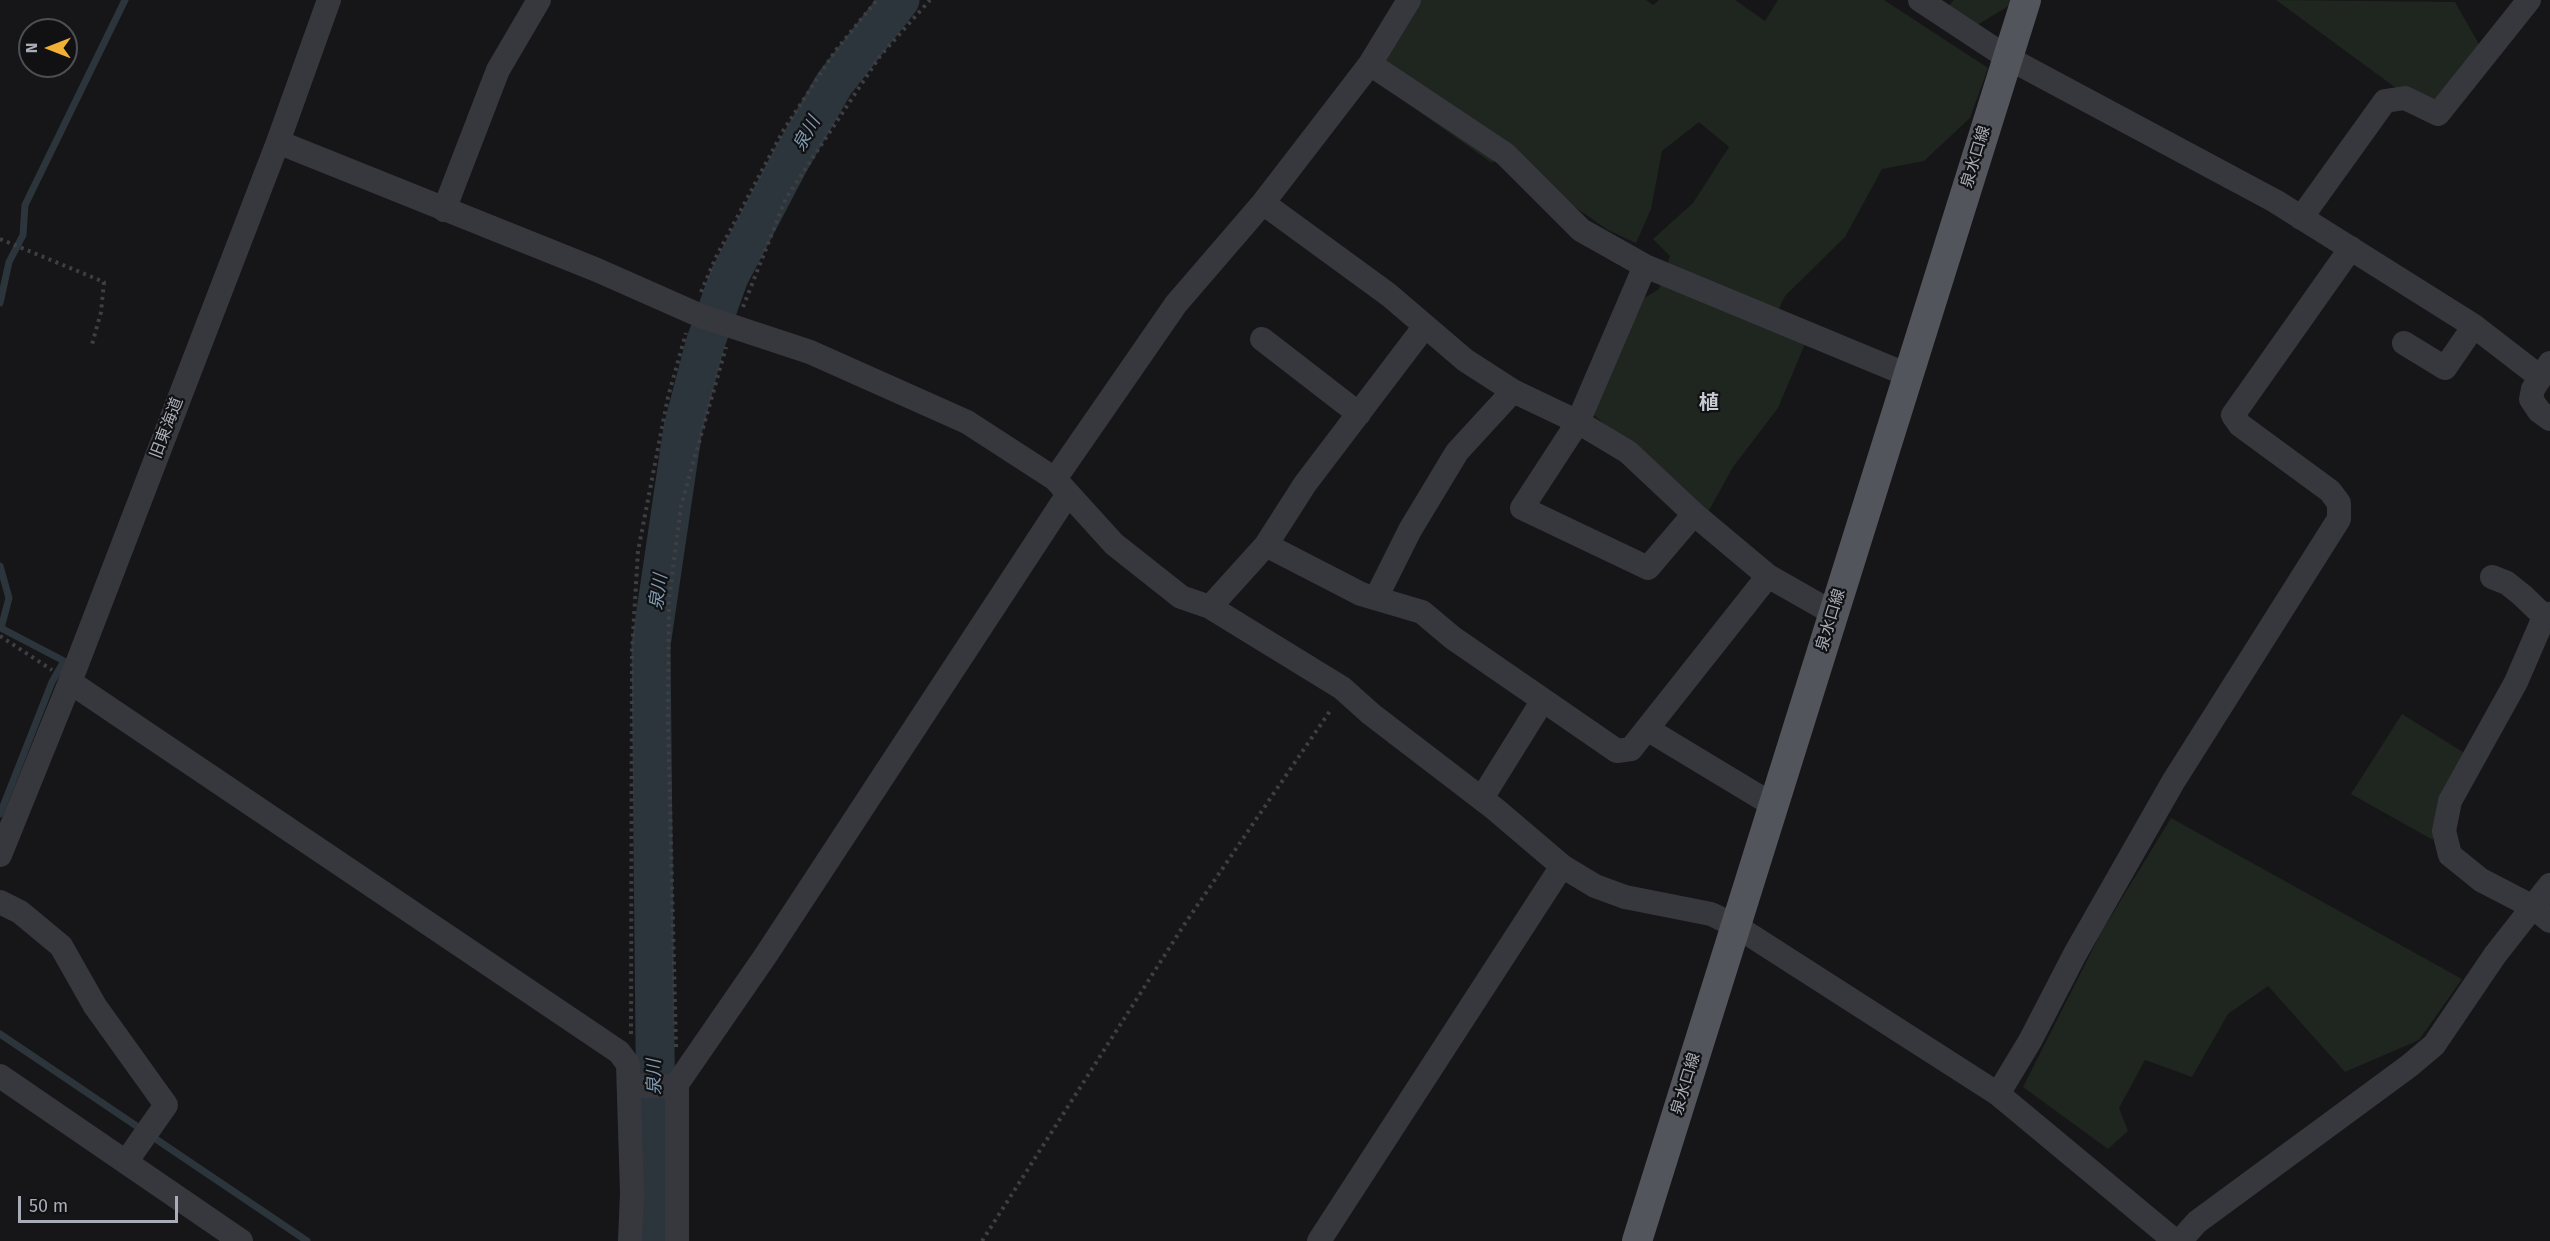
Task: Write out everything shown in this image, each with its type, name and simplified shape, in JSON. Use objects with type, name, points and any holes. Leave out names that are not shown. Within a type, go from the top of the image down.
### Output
[{"type":"main road","name":"泉水口線","points":[[1637,1241],[2026,0]]},
{"type":"street","name":"旧東海道","points":[[0,855],[70,681],[278,142],[329,0]]},
{"type":"street","points":[[444,210],[498,70],[538,0]]},
{"type":"street","points":[[677,1241],[672,1085],[773,945],[1176,304],[1263,202],[1370,64],[1409,0]]},
{"type":"street","points":[[1920,0],[2008,58],[2301,218],[2545,370],[2533,389],[2531,399],[2539,411],[2550,419]]},
{"type":"street","points":[[2301,218],[2385,101],[2405,98],[2438,114],[2529,0]]},
{"type":"street","points":[[1370,64],[1505,154],[1581,230],[1645,266],[1908,375]]},
{"type":"street","points":[[278,142],[597,270],[697,314],[810,352],[967,422],[1061,487],[1114,544],[1181,597],[1210,608],[1342,688],[1371,714],[1482,798],[1562,866],[1594,886],[1625,897],[1711,914],[1736,926],[1998,1094],[2175,1241]]},
{"type":"street","points":[[1263,202],[1389,295],[1465,360],[1513,391],[1578,422],[1628,452],[1694,514],[1768,576],[1833,613]]},
{"type":"street","points":[[1998,1094],[2030,1041],[2075,954],[2173,782],[2339,519],[2339,503],[2330,491],[2240,425],[2233,415],[2244,396],[2351,248]]},
{"type":"street","points":[[1645,266],[1578,422],[1522,508],[1648,568],[1694,514]]},
{"type":"street","points":[[1210,608],[1266,545],[1305,484],[1425,326]]},
{"type":"street","points":[[2404,343],[2445,368],[2474,326]]},
{"type":"street","points":[[1262,339],[1359,414]]},
{"type":"street","points":[[1376,598],[1410,530],[1457,452],[1513,391]]},
{"type":"street","points":[[1266,545],[1361,594],[1422,612],[1453,638],[1617,751],[1631,749],[1768,576]]},
{"type":"street","points":[[2492,577],[2515,589],[2548,616],[2541,624],[2516,682],[2450,801],[2444,831],[2450,855],[2481,880],[2541,914]]},
{"type":"street","points":[[70,681],[619,1052],[632,1079],[630,1241]]},
{"type":"street","points":[[1482,798],[1543,700]]},
{"type":"street","points":[[1647,729],[1773,805]]},
{"type":"street","points":[[1319,1241],[1562,866]]},
{"type":"street","points":[[2180,1241],[2198,1222],[2409,1066],[2434,1045],[2495,955],[2541,914],[2550,885]]},
{"type":"street","points":[[0,902],[20,912],[61,946],[95,1006],[166,1105],[126,1162]]},
{"type":"street","points":[[0,1076],[241,1241]]},
{"type":"street","points":[[632,1079],[672,1085]]},
{"type":"path","points":[[632,1079],[632,651],[638,551],[668,397],[716,257],[783,131],[836,50],[877,0]]},
{"type":"path","points":[[672,1085],[669,599],[681,506],[732,326],[786,198],[880,56],[930,0]]},
{"type":"path","points":[[0,239],[104,282],[101,312],[91,348]]},
{"type":"path","points":[[0,636],[70,681]]},
{"type":"path","points":[[982,1241],[1184,925],[1330,713],[1342,688]]},
{"type":"shaded area","points":[[1419,0],[1646,0],[1653,5],[1659,0],[1735,0],[1765,21],[1778,0],[1884,0],[1988,68],[1970,118],[1924,161],[1882,169],[1845,237],[1785,296],[1769,330],[1807,339],[1778,408],[1733,467],[1707,514],[1578,401],[1625,310],[1659,289],[1670,256],[1653,239],[1693,203],[1729,147],[1699,122],[1662,151],[1651,209],[1636,243],[1608,230],[1500,155],[1492,163],[1373,79]]},
{"type":"shaded area","points":[[1954,0],[2012,0],[2010,5],[1974,27],[1945,10]]},
{"type":"shaded area","points":[[2276,0],[2455,2],[2480,46],[2433,102],[2396,88]]},
{"type":"shaded area","points":[[2402,714],[2466,754],[2443,798],[2433,840],[2351,794]]},
{"type":"shaded area","points":[[2171,818],[2462,979],[2419,1040],[2345,1072],[2268,986],[2228,1014],[2192,1077],[2145,1060],[2119,1108],[2128,1131],[2108,1149],[2023,1087],[2102,931]]},
{"type":"waterway","points":[[0,303],[9,262],[23,235],[25,205],[125,0]]},
{"type":"waterway","name":"泉川","points":[[657,1241],[651,645],[683,428],[705,344],[729,277],[790,161],[834,84],[900,0]]},
{"type":"waterway","points":[[0,566],[9,598],[1,628],[64,661],[52,682],[0,814]]},
{"type":"waterway","points":[[0,1034],[307,1241]]},
{"type":"district","name":"植","points":[[1709,403]]}]
